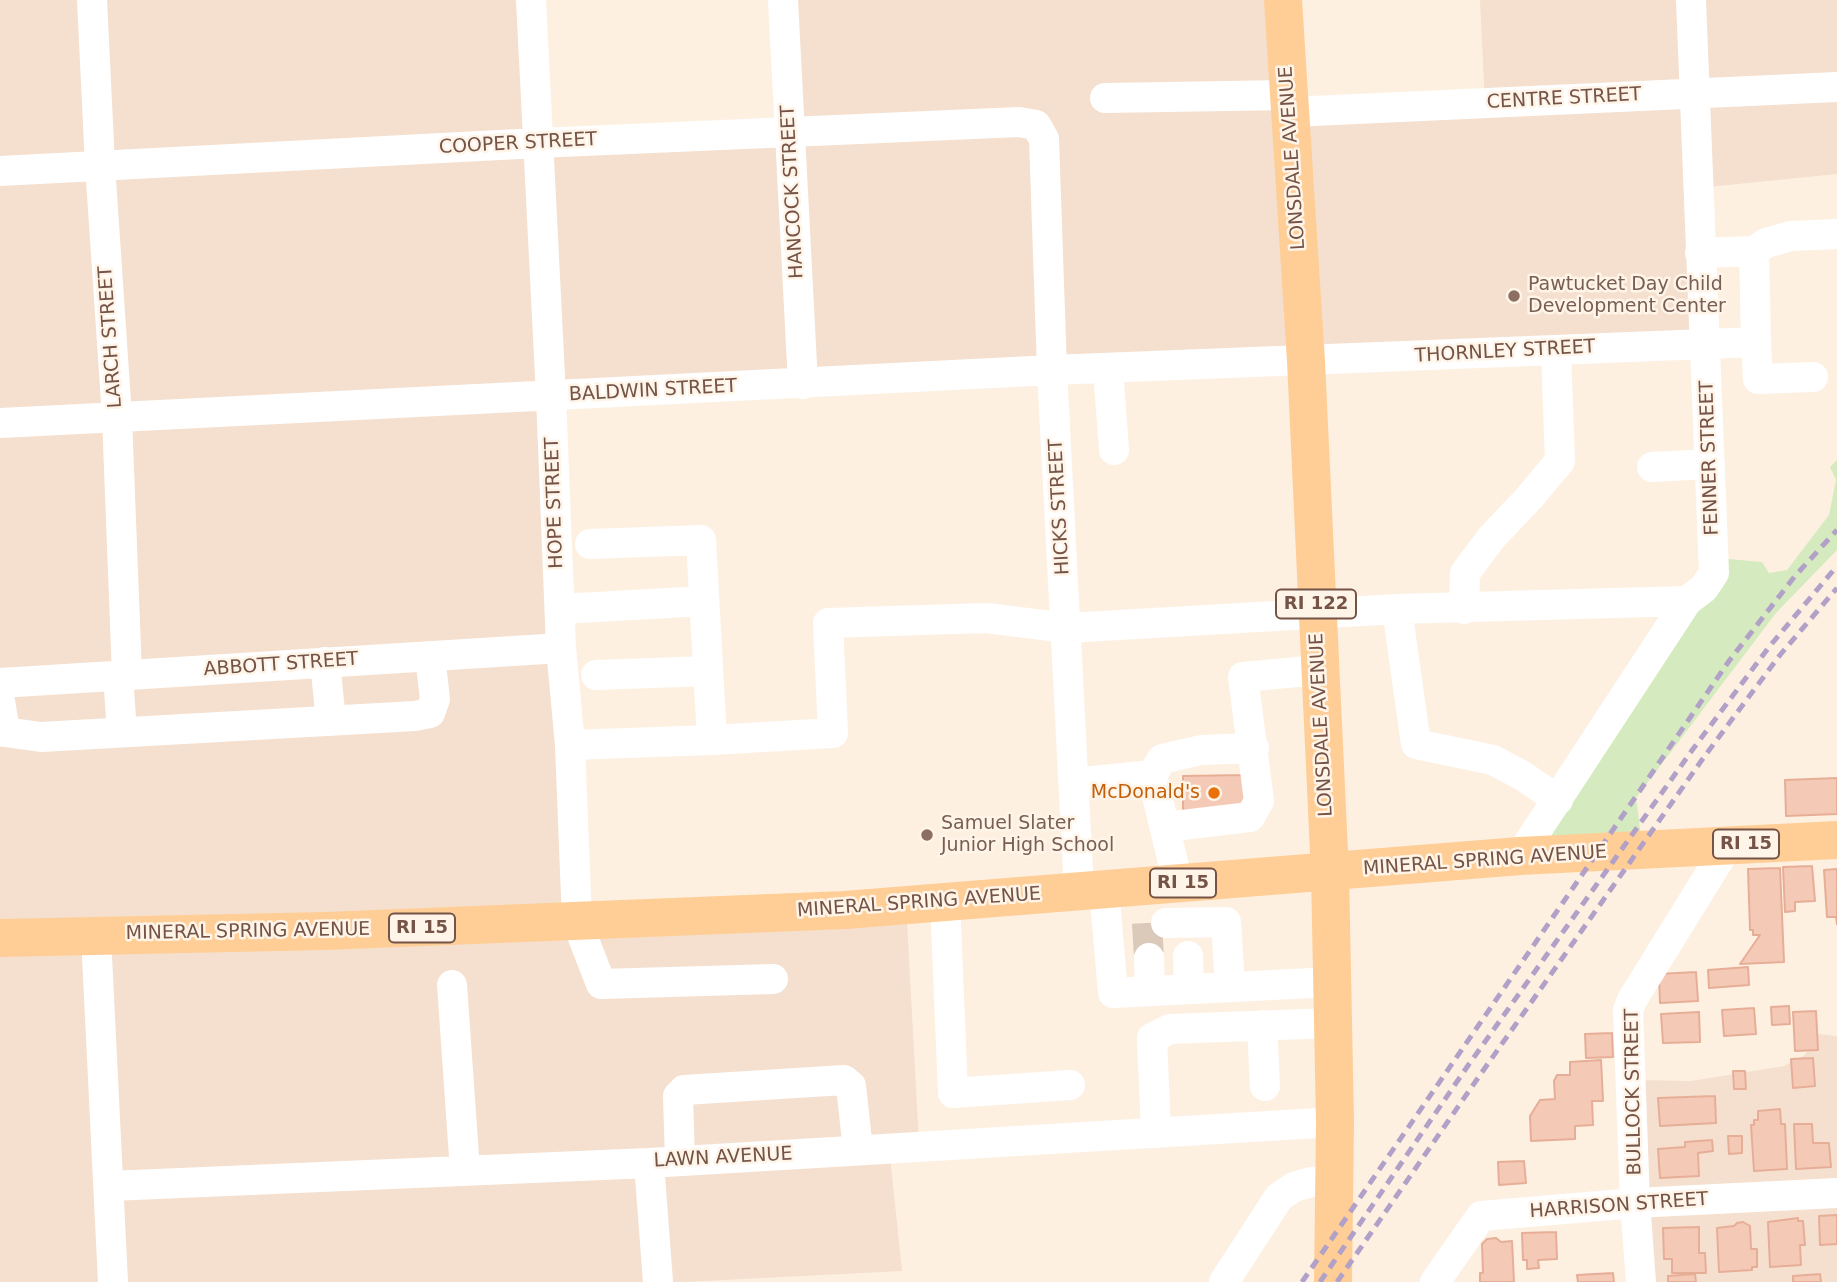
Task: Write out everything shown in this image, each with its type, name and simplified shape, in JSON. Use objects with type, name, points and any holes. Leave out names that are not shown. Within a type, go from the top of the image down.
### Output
[{"type":"main road","name":"LONSDALE AVENUE","points":[[1283,0],[1306,361],[1330,873],[1335,1122],[1333,1282]]},
{"type":"main road","name":"MINERAL SPRING AVENUE","points":[[0,939],[327,931],[845,910],[1521,856],[1837,840]]},
{"type":"street","name":"LARCH STREET","points":[[92,0],[117,417],[122,733]]},
{"type":"street","name":"HOPE STREET","points":[[531,0],[561,648],[570,745],[577,922],[601,984],[773,979]]},
{"type":"street","name":"HANCOCK STREET","points":[[783,0],[803,384]]},
{"type":"street","name":"FENNER STREET","points":[[1521,856],[1687,601],[1704,589],[1714,573],[1691,0]]},
{"type":"street","name":"CENTRE STREET","points":[[1105,98],[1290,104],[1837,87]]},
{"type":"street","name":"COOPER STREET","points":[[0,171],[538,143],[1019,122],[1036,125]]},
{"type":"street","name":"HICKS STREET","points":[[1036,125],[1044,139],[1052,370],[1074,783],[1091,889],[1112,993],[1150,991]]},
{"type":"street","points":[[1700,253],[1754,251],[1766,243],[1791,236],[1837,234]]},
{"type":"street","points":[[1754,251],[1758,379],[1813,377]]},
{"type":"street","name":"THORNLEY STREET","points":[[1306,361],[1756,342]]},
{"type":"street","points":[[1464,609],[1465,573],[1492,537],[1560,461],[1556,350]]},
{"type":"street","name":"BALDWIN STREET","points":[[0,423],[1052,370],[1306,361]]},
{"type":"street","points":[[1108,369],[1114,450]]},
{"type":"street","points":[[1652,467],[1710,464]]},
{"type":"street","points":[[590,544],[701,540],[712,740]]},
{"type":"street","points":[[560,609],[704,601]]},
{"type":"street","points":[[570,745],[833,733],[828,623],[986,618],[1067,628],[1397,609],[1687,601]]},
{"type":"street","points":[[1397,609],[1416,744],[1493,760],[1558,800]]},
{"type":"street","name":"ABBOTT STREET","points":[[0,683],[561,648]]},
{"type":"street","points":[[0,701],[5,732],[41,737],[415,716],[430,713],[435,699],[430,656]]},
{"type":"street","points":[[325,662],[331,721]]},
{"type":"street","points":[[1250,817],[1259,801],[1243,677],[1319,670]]},
{"type":"street","points":[[596,675],[708,671]]},
{"type":"street","points":[[1230,987],[1226,922],[1156,923],[1172,884],[1165,827],[1152,775],[1162,759],[1201,750],[1254,748]]},
{"type":"street","points":[[1250,817],[1237,813],[1179,815],[1167,808],[1166,774],[1182,764],[1237,763],[1254,748]]},
{"type":"street","points":[[1074,783],[1152,775]]},
{"type":"street","points":[[1165,827],[1250,817]]},
{"type":"street","name":"BULLOCK STREET","points":[[1641,1282],[1635,1203],[1628,1010],[1632,999],[1728,845]]},
{"type":"street","points":[[945,901],[953,1093],[1070,1085]]},
{"type":"street","points":[[96,936],[113,1282]]},
{"type":"street","points":[[1188,956],[1189,989]]},
{"type":"street","points":[[1149,958],[1150,991],[1332,982]]},
{"type":"street","points":[[452,985],[465,1171]]},
{"type":"street","points":[[1156,1133],[1152,1038],[1170,1029],[1333,1023]]},
{"type":"street","points":[[1262,1025],[1265,1086]]},
{"type":"street","points":[[680,1161],[678,1096],[684,1090],[844,1080],[851,1086],[858,1150]]},
{"type":"street","name":"LAWN AVENUE","points":[[110,1186],[649,1163],[1335,1122]]},
{"type":"street","points":[[649,1163],[657,1282]]},
{"type":"street","points":[[1224,1282],[1279,1197],[1294,1187],[1311,1182],[1334,1194]]},
{"type":"street","name":"HARRISON STREET","points":[[1435,1282],[1481,1216],[1635,1203],[1837,1193]]},
{"type":"shaded area","points":[[0,0],[531,0],[537,135],[776,137],[785,0],[1290,0],[1294,100],[1485,105],[1480,0],[1837,0],[1837,174],[1698,188],[1697,334],[560,403],[571,916],[906,903],[919,1143],[890,1156],[902,1271],[684,1282],[0,1282]]},
{"type":"shaded area","points":[[1817,1034],[1837,1036],[1837,1282],[1638,1282],[1634,1080],[1691,1081],[1784,1066],[1805,1055]]},
{"type":"green space","points":[[1837,460],[1837,550],[1776,613],[1636,798],[1643,851],[1525,849],[1718,558],[1762,562],[1769,573],[1787,570],[1829,515],[1836,480],[1830,467]]},
{"type":"building","name":"McDonald's","points":[[1245,775],[1246,809],[1183,810],[1183,776]]},
{"type":"building","points":[[1837,778],[1837,814],[1786,816],[1785,780]]},
{"type":"building","points":[[1812,866],[1815,901],[1795,902],[1795,911],[1785,912],[1783,867]]},
{"type":"building","points":[[1780,868],[1784,962],[1740,964],[1760,935],[1753,935],[1753,930],[1750,930],[1748,869]]},
{"type":"building","points":[[1837,869],[1837,924],[1836,917],[1827,917],[1824,870]]},
{"type":"building","points":[[1748,967],[1749,985],[1709,988],[1708,970]]},
{"type":"building","points":[[1696,972],[1698,1001],[1660,1003],[1659,974]]},
{"type":"building","points":[[1789,1006],[1790,1024],[1772,1025],[1771,1007]]},
{"type":"building","points":[[1754,1008],[1756,1034],[1724,1036],[1722,1010]]},
{"type":"building","points":[[1816,1011],[1818,1050],[1795,1051],[1793,1012]]},
{"type":"building","points":[[1699,1012],[1700,1042],[1663,1043],[1661,1014]]},
{"type":"building","points":[[1612,1033],[1613,1057],[1586,1058],[1585,1034]]},
{"type":"building","points":[[1813,1058],[1815,1086],[1793,1088],[1791,1059]]},
{"type":"building","points":[[1601,1060],[1603,1101],[1592,1101],[1593,1125],[1575,1126],[1575,1139],[1531,1141],[1530,1116],[1540,1100],[1555,1099],[1554,1081],[1557,1075],[1570,1075],[1570,1062]]},
{"type":"building","points":[[1733,1071],[1745,1071],[1746,1089],[1734,1089]]},
{"type":"building","points":[[1715,1096],[1716,1123],[1660,1126],[1658,1098]]},
{"type":"building","points":[[1780,1109],[1781,1124],[1785,1124],[1787,1169],[1754,1171],[1751,1125],[1754,1125],[1754,1120],[1758,1120],[1758,1111]]},
{"type":"building","points":[[1794,1124],[1812,1124],[1813,1143],[1829,1143],[1831,1167],[1796,1169]]},
{"type":"building","points":[[1728,1136],[1742,1136],[1742,1153],[1729,1154]]},
{"type":"building","points":[[1712,1140],[1713,1151],[1698,1153],[1699,1176],[1660,1178],[1658,1149],[1685,1147],[1685,1142]]},
{"type":"building","points":[[1524,1161],[1526,1183],[1499,1185],[1498,1162]]},
{"type":"building","points":[[1837,1215],[1837,1244],[1820,1245],[1819,1216]]},
{"type":"building","points":[[1798,1218],[1798,1221],[1803,1221],[1805,1245],[1800,1245],[1801,1265],[1770,1267],[1768,1222]]},
{"type":"building","points":[[1743,1222],[1750,1226],[1751,1249],[1757,1249],[1757,1267],[1752,1267],[1752,1270],[1719,1272],[1717,1228]]},
{"type":"building","points":[[1699,1227],[1699,1253],[1705,1253],[1706,1273],[1672,1273],[1672,1259],[1664,1259],[1663,1228]]},
{"type":"building","points":[[1556,1232],[1557,1259],[1538,1260],[1539,1268],[1527,1269],[1527,1260],[1523,1260],[1522,1233]]},
{"type":"building","points":[[1496,1238],[1501,1242],[1512,1241],[1514,1282],[1480,1282],[1480,1273],[1483,1273],[1482,1244],[1487,1239]]},
{"type":"building","points":[[1613,1273],[1614,1282],[1578,1282],[1577,1275]]},
{"type":"building","points":[[1695,1274],[1696,1282],[1668,1282],[1668,1276]]},
{"type":"building","points":[[1820,1274],[1821,1282],[1793,1282],[1793,1276]]},
{"type":"tunnel","points":[[1147,923],[1149,958]]},
{"type":"railway","points":[[1302,1282],[1729,661],[1795,576],[1837,530]]},
{"type":"railway","points":[[1320,1282],[1467,1067],[1693,749],[1769,647],[1837,566]]},
{"type":"railway","points":[[1337,1282],[1704,757],[1780,655],[1837,588]]},
{"type":"place","name":"Pawtucket Day Child Development Center","points":[[1514,296]]},
{"type":"place","name":"McDonald's","points":[[1214,793]]},
{"type":"place","name":"Samuel Slater Junior High School","points":[[927,835]]}]
